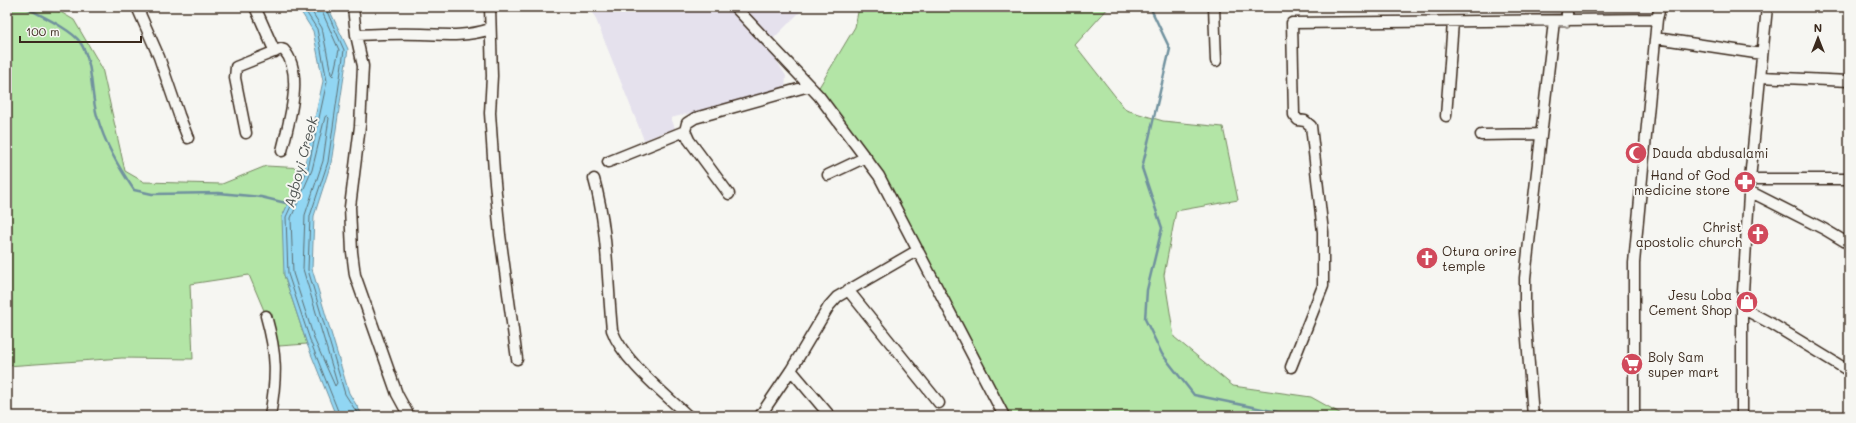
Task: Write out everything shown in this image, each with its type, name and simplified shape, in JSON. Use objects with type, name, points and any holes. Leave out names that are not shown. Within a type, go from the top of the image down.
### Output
[{"type":"street","points":[[137,7],[159,57],[188,138]]},
{"type":"street","points":[[255,7],[275,52]]},
{"type":"street","points":[[353,7],[356,35],[363,66],[360,126],[350,206],[352,252],[355,275],[397,394],[409,416]]},
{"type":"street","points":[[490,7],[492,76],[490,113],[495,180],[500,235],[517,359]]},
{"type":"street","points":[[735,7],[819,96],[879,176],[1004,416]]},
{"type":"street","points":[[1214,7],[1216,61]]},
{"type":"street","points":[[1567,7],[1567,21]]},
{"type":"street","points":[[1634,416],[1634,262],[1657,19],[1660,7]]},
{"type":"street","points":[[1742,416],[1742,308],[1750,179],[1767,7]]},
{"type":"street","points":[[1291,367],[1323,286],[1324,240],[1311,126],[1305,120],[1298,120],[1294,115],[1292,23],[1657,19]]},
{"type":"street","points":[[1533,416],[1525,313],[1525,278],[1540,134],[1554,21]]},
{"type":"street","points":[[1446,116],[1453,22]]},
{"type":"street","points":[[356,35],[422,34],[449,36],[477,34],[490,29]]},
{"type":"street","points":[[1656,38],[1762,54]]},
{"type":"street","points":[[246,133],[235,70],[240,65],[281,49],[286,52],[292,66],[295,87],[282,151]]},
{"type":"street","points":[[1760,77],[1849,81]]},
{"type":"street","points":[[729,194],[689,140],[686,131],[686,123],[695,118],[809,86]]},
{"type":"street","points":[[608,162],[686,131]]},
{"type":"street","points":[[1481,135],[1540,134]]},
{"type":"street","points":[[828,175],[866,157]]},
{"type":"street","points":[[594,179],[599,196],[606,245],[612,330],[615,339],[634,364],[688,416]]},
{"type":"street","points":[[1750,179],[1849,179]]},
{"type":"street","points":[[1750,191],[1824,229],[1849,244]]},
{"type":"street","points":[[760,416],[791,370],[829,306],[837,297],[918,250]]},
{"type":"street","points":[[848,290],[939,403]]},
{"type":"street","points":[[1742,308],[1772,324],[1849,371]]},
{"type":"street","points":[[266,316],[276,358],[275,383],[270,416]]},
{"type":"street","points":[[791,370],[830,416]]},
{"type":"shaded area","points":[[591,7],[805,7],[767,45],[786,76],[785,89],[671,118],[675,128],[644,140]]},
{"type":"green space","points":[[7,7],[52,7],[74,20],[102,68],[125,171],[144,182],[222,184],[266,166],[304,168],[284,275],[307,344],[279,346],[249,275],[190,284],[193,359],[122,358],[7,366]]},
{"type":"green space","points":[[859,7],[1109,7],[1075,45],[1126,110],[1163,121],[1223,127],[1238,200],[1176,211],[1164,275],[1174,337],[1233,386],[1311,397],[1345,416],[999,416],[871,165],[815,94],[855,27]]},
{"type":"water","points":[[298,7],[328,7],[348,49],[331,163],[314,216],[312,269],[349,393],[363,416],[336,416],[307,344],[284,275],[282,217],[304,168],[323,81],[313,31]]},
{"type":"waterway","name":"Agboyi Creek","points":[[25,7],[70,32],[80,42],[88,59],[95,107],[100,126],[112,154],[134,190],[152,194],[219,193],[261,197],[290,204]]},
{"type":"waterway","points":[[1150,7],[1170,49],[1142,168],[1162,228],[1147,290],[1145,319],[1162,354],[1194,395],[1296,416]]},
{"type":"place","name":"Dauda abdusalami","points":[[1636,153]]},
{"type":"place","name":"Hand of God medicine store","points":[[1745,182]]},
{"type":"place","name":"Christ apostolic church","points":[[1758,234]]},
{"type":"place","name":"Otura orire temple","points":[[1427,258]]},
{"type":"place","name":"Jesu Loba Cement Shop","points":[[1747,302]]},
{"type":"place","name":"Boly Sam super mart","points":[[1632,364]]}]
